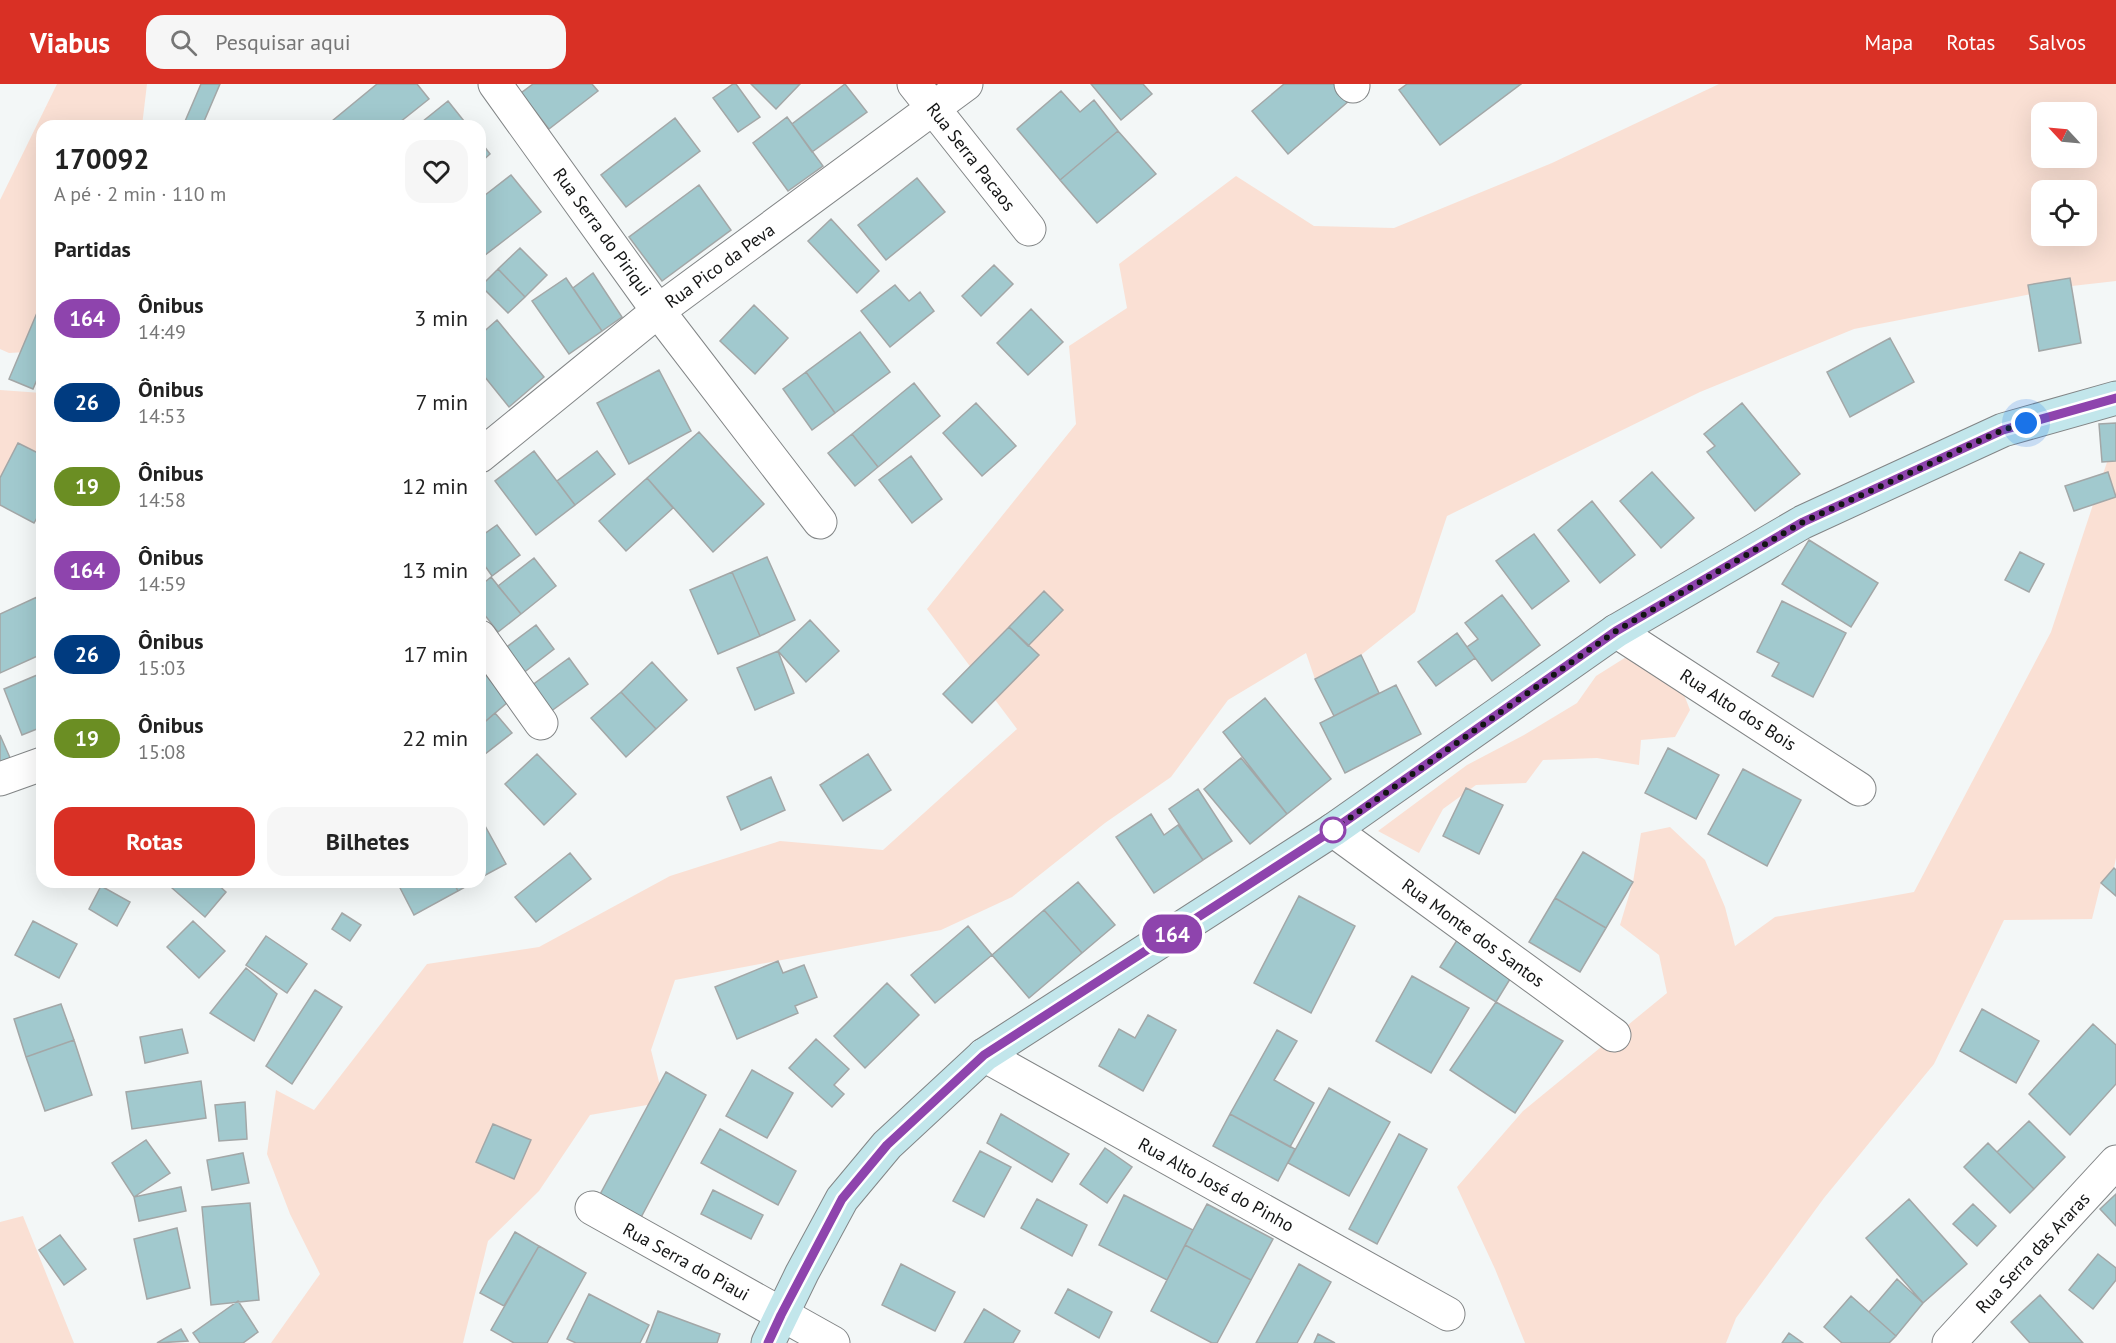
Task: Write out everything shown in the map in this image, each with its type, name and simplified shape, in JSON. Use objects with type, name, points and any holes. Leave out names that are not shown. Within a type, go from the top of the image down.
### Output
[{"type":"main road","points":[[775,1329],[842,1199],[887,1145],[984,1055],[1333,830],[1616,631],[1803,522],[2003,430],[2116,398]]},
{"type":"street","name":"Rua Serra do Piriqui","points":[[495,84],[658,311],[820,522]]},
{"type":"street","name":"Rua Serra Pacaos","points":[[914,84],[1029,229]]},
{"type":"street","name":"Rua Pico da Peva","points":[[486,451],[658,311],[966,84]]},
{"type":"street","name":"Rua Alto dos Bois","points":[[1616,631],[1859,789]]},
{"type":"street","points":[[486,645],[541,723]]},
{"type":"street","points":[[0,779],[36,766]]},
{"type":"street","name":"Rua Monte dos Santos","points":[[1333,830],[1614,1035]]},
{"type":"street","name":"Rua Alto José do Pinho","points":[[984,1055],[1448,1314]]},
{"type":"street","name":"Rua Serra das Araras","points":[[1949,1343],[2116,1162]]},
{"type":"street","name":"Rua Serra do Piaui","points":[[592,1208],[775,1329],[832,1343]]},
{"type":"shaded area","points":[[57,84],[147,84],[143,120],[39,120]]},
{"type":"shaded area","points":[[1719,84],[2116,84],[2116,281],[2072,286],[1854,329],[1700,392],[1447,516],[1415,612],[1361,655],[1315,679],[1306,653],[1228,700],[1171,777],[1105,823],[1012,897],[941,930],[675,980],[651,1050],[664,1102],[590,1115],[539,1191],[488,1241],[463,1343],[271,1343],[320,1274],[290,1214],[267,1154],[276,1090],[314,1110],[427,964],[539,947],[670,876],[780,841],[883,850],[1017,729],[927,609],[1076,424],[1069,346],[1127,308],[1119,264],[1236,176],[1314,226],[1394,228],[1552,163]]},
{"type":"shaded area","points":[[36,127],[36,351],[9,353],[0,349],[0,200]]},
{"type":"shaded area","points":[[0,390],[36,393],[36,467],[0,507]]},
{"type":"shaded area","points":[[2111,450],[2116,451],[2116,858],[2114,868],[2101,883],[2092,919],[2004,920],[1934,1064],[1824,1198],[1736,1318],[1726,1343],[1525,1343],[1495,1269],[1457,1187],[1523,1111],[1667,993],[1659,955],[1620,925],[1633,882],[1641,833],[1670,827],[1705,860],[1725,907],[1735,946],[1775,917],[1914,892],[2051,632]]},
{"type":"shaded area","points":[[1631,654],[1678,679],[1690,710],[1675,737],[1641,740],[1639,765],[1597,758],[1543,760],[1526,783],[1476,785],[1443,809],[1419,853],[1378,831],[1467,765],[1524,735],[1577,703],[1596,676]]},
{"type":"shaded area","points":[[23,1216],[74,1343],[0,1343],[0,1222]]},
{"type":"building","points":[[201,84],[220,84],[205,120],[186,120]]},
{"type":"building","points":[[377,84],[417,84],[429,99],[403,120],[333,120]]},
{"type":"building","points":[[533,84],[592,84],[598,91],[549,129],[521,93]]},
{"type":"building","points":[[736,84],[760,117],[738,132],[713,98]]},
{"type":"building","points":[[751,84],[800,84],[776,109]]},
{"type":"building","points":[[845,84],[867,112],[812,152],[792,124]]},
{"type":"building","points":[[1091,84],[1143,84],[1152,94],[1121,120]]},
{"type":"building","points":[[1284,84],[1336,84],[1350,100],[1288,154],[1252,111]]},
{"type":"building","points":[[1407,84],[1521,84],[1440,145],[1399,90]]},
{"type":"building","points":[[1061,91],[1080,112],[1094,100],[1118,131],[1060,180],[1017,129]]},
{"type":"building","points":[[448,101],[463,120],[424,120]]},
{"type":"building","points":[[787,117],[823,166],[788,191],[753,143]]},
{"type":"building","points":[[675,118],[700,151],[626,207],[601,175]]},
{"type":"building","points":[[1118,131],[1156,174],[1097,223],[1060,180]]},
{"type":"building","points":[[511,175],[541,212],[486,254],[486,194]]},
{"type":"building","points":[[917,178],[945,212],[886,260],[858,225]]},
{"type":"building","points":[[699,185],[731,230],[662,281],[629,237]]},
{"type":"building","points":[[831,219],[879,271],[857,293],[808,241]]},
{"type":"building","points":[[520,248],[547,275],[525,297],[498,269]]},
{"type":"building","points":[[994,265],[1013,284],[981,316],[962,296]]},
{"type":"building","points":[[498,269],[525,297],[508,313],[486,291],[486,281]]},
{"type":"building","points":[[593,273],[622,317],[602,331],[573,288]]},
{"type":"building","points":[[566,278],[602,331],[569,354],[532,301]]},
{"type":"building","points":[[2070,278],[2081,343],[2039,351],[2028,285]]},
{"type":"building","points":[[895,285],[909,301],[920,292],[934,311],[890,347],[861,311]]},
{"type":"building","points":[[754,305],[788,338],[755,374],[720,341]]},
{"type":"building","points":[[1031,309],[1063,342],[1028,375],[997,343]]},
{"type":"building","points":[[36,315],[36,382],[33,389],[9,379]]},
{"type":"building","points":[[497,320],[544,377],[509,407],[486,378],[486,330]]},
{"type":"building","points":[[860,332],[890,372],[835,413],[806,372]]},
{"type":"building","points":[[1890,338],[1914,382],[1850,417],[1827,372]]},
{"type":"building","points":[[659,370],[691,431],[629,464],[597,403]]},
{"type":"building","points":[[806,372],[835,413],[812,430],[783,389]]},
{"type":"building","points":[[914,383],[940,416],[878,467],[852,434]]},
{"type":"building","points":[[976,403],[1016,446],[982,476],[943,433]]},
{"type":"building","points":[[1742,403],[1800,474],[1755,511],[1707,452],[1715,446],[1704,434]]},
{"type":"building","points":[[2116,423],[2116,461],[2102,462],[2099,424]]},
{"type":"building","points":[[699,432],[764,504],[713,552],[647,478]]},
{"type":"building","points":[[852,434],[878,467],[855,486],[828,453]]},
{"type":"building","points":[[18,443],[36,452],[36,520],[34,523],[0,505],[0,478]]},
{"type":"building","points":[[534,451],[575,505],[536,535],[495,481]]},
{"type":"building","points":[[597,451],[615,474],[575,505],[557,481]]},
{"type":"building","points":[[911,456],[942,499],[912,523],[879,480]]},
{"type":"building","points":[[1652,472],[1694,518],[1661,548],[1620,501]]},
{"type":"building","points":[[2108,472],[2116,497],[2074,511],[2065,486]]},
{"type":"building","points":[[647,478],[673,508],[626,551],[599,521]]},
{"type":"building","points":[[1592,501],[1635,555],[1600,583],[1558,530]]},
{"type":"building","points":[[497,525],[520,555],[492,576],[486,568],[486,533]]},
{"type":"building","points":[[1534,534],[1569,581],[1532,609],[1496,561]]},
{"type":"building","points":[[1809,540],[1878,583],[1851,627],[1782,584]]},
{"type":"building","points":[[2020,552],[2044,564],[2029,592],[2005,580]]},
{"type":"building","points":[[767,557],[795,620],[760,636],[732,572]]},
{"type":"building","points":[[534,558],[556,586],[521,614],[498,586]]},
{"type":"building","points":[[732,572],[760,636],[718,654],[690,590]]},
{"type":"building","points":[[491,577],[521,614],[498,632],[486,617],[486,581]]},
{"type":"building","points":[[1044,591],[1063,610],[1028,646],[1009,627]]},
{"type":"building","points":[[1502,595],[1540,645],[1492,681],[1467,647],[1478,639],[1465,623]]},
{"type":"building","points":[[36,597],[36,657],[0,673],[0,614]]},
{"type":"building","points":[[1782,601],[1846,633],[1813,697],[1772,676],[1779,663],[1757,652]]},
{"type":"building","points":[[810,620],[839,651],[806,682],[778,651]]},
{"type":"building","points":[[536,625],[554,649],[522,674],[504,649]]},
{"type":"building","points":[[1009,627],[1039,655],[972,723],[943,694]]},
{"type":"building","points":[[1457,633],[1475,658],[1436,686],[1418,662]]},
{"type":"building","points":[[778,651],[794,693],[755,710],[737,668]]},
{"type":"building","points":[[1361,655],[1379,693],[1334,716],[1315,679]]},
{"type":"building","points":[[569,658],[588,684],[550,712],[531,686]]},
{"type":"building","points":[[652,662],[687,700],[656,729],[621,692]]},
{"type":"building","points":[[486,675],[508,702],[486,721]]},
{"type":"building","points":[[36,676],[36,729],[22,735],[4,689]]},
{"type":"building","points":[[1396,685],[1421,734],[1345,773],[1320,723]]},
{"type":"building","points":[[621,692],[656,729],[626,757],[591,718]]},
{"type":"building","points":[[1265,698],[1331,779],[1287,814],[1223,732]]},
{"type":"building","points":[[495,713],[512,733],[486,753],[486,721]]},
{"type":"building","points":[[0,735],[11,760],[0,765]]},
{"type":"building","points":[[1668,748],[1719,775],[1696,819],[1645,793]]},
{"type":"building","points":[[537,754],[576,794],[544,825],[505,784]]},
{"type":"building","points":[[868,754],[891,790],[843,821],[820,785]]},
{"type":"building","points":[[1241,758],[1287,814],[1250,844],[1204,789]]},
{"type":"building","points":[[1743,769],[1801,800],[1767,866],[1708,834]]},
{"type":"building","points":[[771,777],[785,810],[741,830],[727,797]]},
{"type":"building","points":[[1466,788],[1503,805],[1479,854],[1443,836]]},
{"type":"building","points":[[1198,789],[1232,841],[1203,860],[1169,809]]},
{"type":"building","points":[[1151,814],[1164,835],[1178,825],[1203,860],[1154,893],[1116,837]]},
{"type":"building","points":[[486,828],[506,864],[486,875]]},
{"type":"building","points":[[1583,852],[1633,882],[1606,928],[1555,898]]},
{"type":"building","points":[[570,853],[591,879],[536,922],[515,897]]},
{"type":"building","points":[[2114,868],[2116,870],[2116,896],[2101,883]]},
{"type":"building","points":[[1078,882],[1115,925],[1082,953],[1044,910]]},
{"type":"building","points":[[100,888],[105,888],[130,902],[117,926],[89,909]]},
{"type":"building","points":[[172,888],[222,888],[226,892],[205,917]]},
{"type":"building","points":[[400,888],[456,888],[458,891],[414,915]]},
{"type":"building","points":[[1299,896],[1355,926],[1311,1013],[1254,983]]},
{"type":"building","points":[[1555,898],[1606,928],[1580,972],[1529,942]]},
{"type":"building","points":[[1044,910],[1082,953],[1029,998],[992,955]]},
{"type":"building","points":[[342,913],[361,925],[350,941],[332,929]]},
{"type":"building","points":[[33,921],[77,944],[59,978],[15,955]]},
{"type":"building","points":[[193,921],[225,951],[199,978],[167,947]]},
{"type":"building","points":[[968,926],[992,955],[935,1003],[911,975]]},
{"type":"building","points":[[266,936],[307,964],[287,993],[246,965]]},
{"type":"building","points":[[1459,937],[1515,971],[1496,1002],[1440,967]]},
{"type":"building","points":[[778,961],[783,973],[804,965],[817,997],[795,1006],[798,1013],[737,1039],[715,987]]},
{"type":"building","points":[[246,968],[277,994],[254,1041],[210,1013]]},
{"type":"building","points":[[1412,976],[1469,1008],[1431,1073],[1376,1041]]},
{"type":"building","points":[[887,983],[919,1015],[865,1068],[834,1036]]},
{"type":"building","points":[[315,990],[342,1007],[292,1084],[266,1066]]},
{"type":"building","points":[[1496,1002],[1563,1041],[1515,1113],[1450,1070]]},
{"type":"building","points":[[61,1004],[74,1040],[26,1057],[14,1019]]},
{"type":"building","points":[[1982,1009],[2039,1041],[2016,1083],[1960,1051]]},
{"type":"building","points":[[1148,1015],[1176,1030],[1143,1091],[1099,1066],[1119,1029],[1135,1038]]},
{"type":"building","points":[[2093,1024],[2116,1045],[2116,1084],[2070,1135],[2029,1094]]},
{"type":"building","points":[[182,1029],[188,1053],[145,1063],[140,1037]]},
{"type":"building","points":[[1277,1030],[1297,1041],[1274,1080],[1314,1103],[1290,1147],[1230,1114]]},
{"type":"building","points":[[816,1039],[849,1069],[834,1085],[844,1094],[832,1107],[789,1068]]},
{"type":"building","points":[[74,1040],[92,1095],[45,1111],[26,1057]]},
{"type":"building","points":[[752,1070],[793,1093],[767,1138],[726,1116]]},
{"type":"building","points":[[666,1072],[706,1095],[638,1223],[597,1200]]},
{"type":"building","points":[[201,1081],[206,1118],[132,1129],[126,1092]]},
{"type":"building","points":[[1329,1088],[1390,1122],[1349,1196],[1288,1163]]},
{"type":"building","points":[[245,1102],[247,1139],[219,1141],[215,1105]]},
{"type":"building","points":[[1001,1114],[1069,1154],[1052,1182],[987,1143]]},
{"type":"building","points":[[1230,1114],[1295,1149],[1278,1181],[1213,1146]]},
{"type":"building","points":[[2029,1121],[2065,1157],[2034,1189],[1997,1152]]},
{"type":"building","points":[[493,1124],[531,1140],[514,1179],[476,1162]]},
{"type":"building","points":[[720,1129],[796,1171],[778,1205],[701,1163]]},
{"type":"building","points":[[1399,1134],[1427,1149],[1377,1244],[1349,1229]]},
{"type":"building","points":[[146,1140],[170,1173],[134,1197],[112,1163]]},
{"type":"building","points":[[1988,1143],[2034,1189],[2010,1213],[1964,1167]]},
{"type":"building","points":[[1105,1148],[1132,1167],[1107,1203],[1080,1184]]},
{"type":"building","points":[[980,1151],[1011,1167],[984,1217],[953,1201]]},
{"type":"building","points":[[243,1153],[249,1183],[212,1190],[207,1160]]},
{"type":"building","points":[[181,1187],[186,1211],[139,1221],[134,1197]]},
{"type":"building","points":[[713,1190],[763,1215],[751,1239],[701,1214]]},
{"type":"building","points":[[2116,1194],[2116,1226],[2100,1209]]},
{"type":"building","points":[[1124,1195],[1193,1230],[1167,1280],[1099,1245]]},
{"type":"building","points":[[1037,1199],[1087,1225],[1072,1256],[1021,1228]]},
{"type":"building","points":[[1909,1199],[1967,1264],[1923,1303],[1866,1238]]},
{"type":"building","points":[[250,1203],[259,1300],[211,1305],[202,1207]]},
{"type":"building","points":[[1207,1204],[1273,1239],[1251,1280],[1185,1245]]},
{"type":"building","points":[[1973,1204],[1996,1226],[1977,1246],[1953,1224]]},
{"type":"building","points":[[177,1228],[190,1288],[147,1299],[134,1239]]},
{"type":"building","points":[[515,1232],[539,1246],[504,1306],[480,1293]]},
{"type":"building","points":[[60,1235],[86,1269],[64,1285],[39,1250]]},
{"type":"building","points":[[1185,1245],[1251,1280],[1217,1343],[1212,1343],[1151,1311]]},
{"type":"building","points":[[539,1246],[586,1273],[547,1343],[514,1343],[491,1330]]},
{"type":"building","points":[[2098,1254],[2116,1268],[2116,1280],[2093,1309],[2069,1290]]},
{"type":"building","points":[[901,1264],[955,1292],[935,1331],[882,1305]]},
{"type":"building","points":[[1299,1264],[1331,1282],[1297,1343],[1256,1343]]},
{"type":"building","points":[[1897,1279],[1923,1303],[1896,1336],[1869,1312]]},
{"type":"building","points":[[1068,1289],[1112,1312],[1099,1338],[1055,1313]]},
{"type":"building","points":[[589,1294],[649,1325],[640,1343],[576,1343],[567,1339]]},
{"type":"building","points":[[2040,1295],[2083,1343],[2030,1343],[2011,1322]]},
{"type":"building","points":[[1851,1296],[1896,1336],[1889,1343],[1842,1343],[1824,1327]]},
{"type":"building","points":[[238,1301],[258,1332],[243,1343],[200,1343],[193,1333]]},
{"type":"building","points":[[984,1309],[1020,1331],[1013,1343],[964,1343]]},
{"type":"building","points":[[658,1311],[720,1334],[717,1343],[646,1343]]},
{"type":"building","points":[[181,1329],[188,1341],[157,1343]]},
{"type":"building","points":[[1789,1333],[1803,1343],[1782,1343]]},
{"type":"building","points":[[1318,1334],[1335,1343],[1314,1343]]},
{"type":"bus line","name":"164","points":[[768,1343],[842,1199],[887,1145],[984,1055],[1333,830],[1616,631],[1803,522],[2003,430],[2116,398]]},
{"type":"route","points":[[1333,830],[1616,631],[1803,522],[2003,430],[2026,423]]}]
